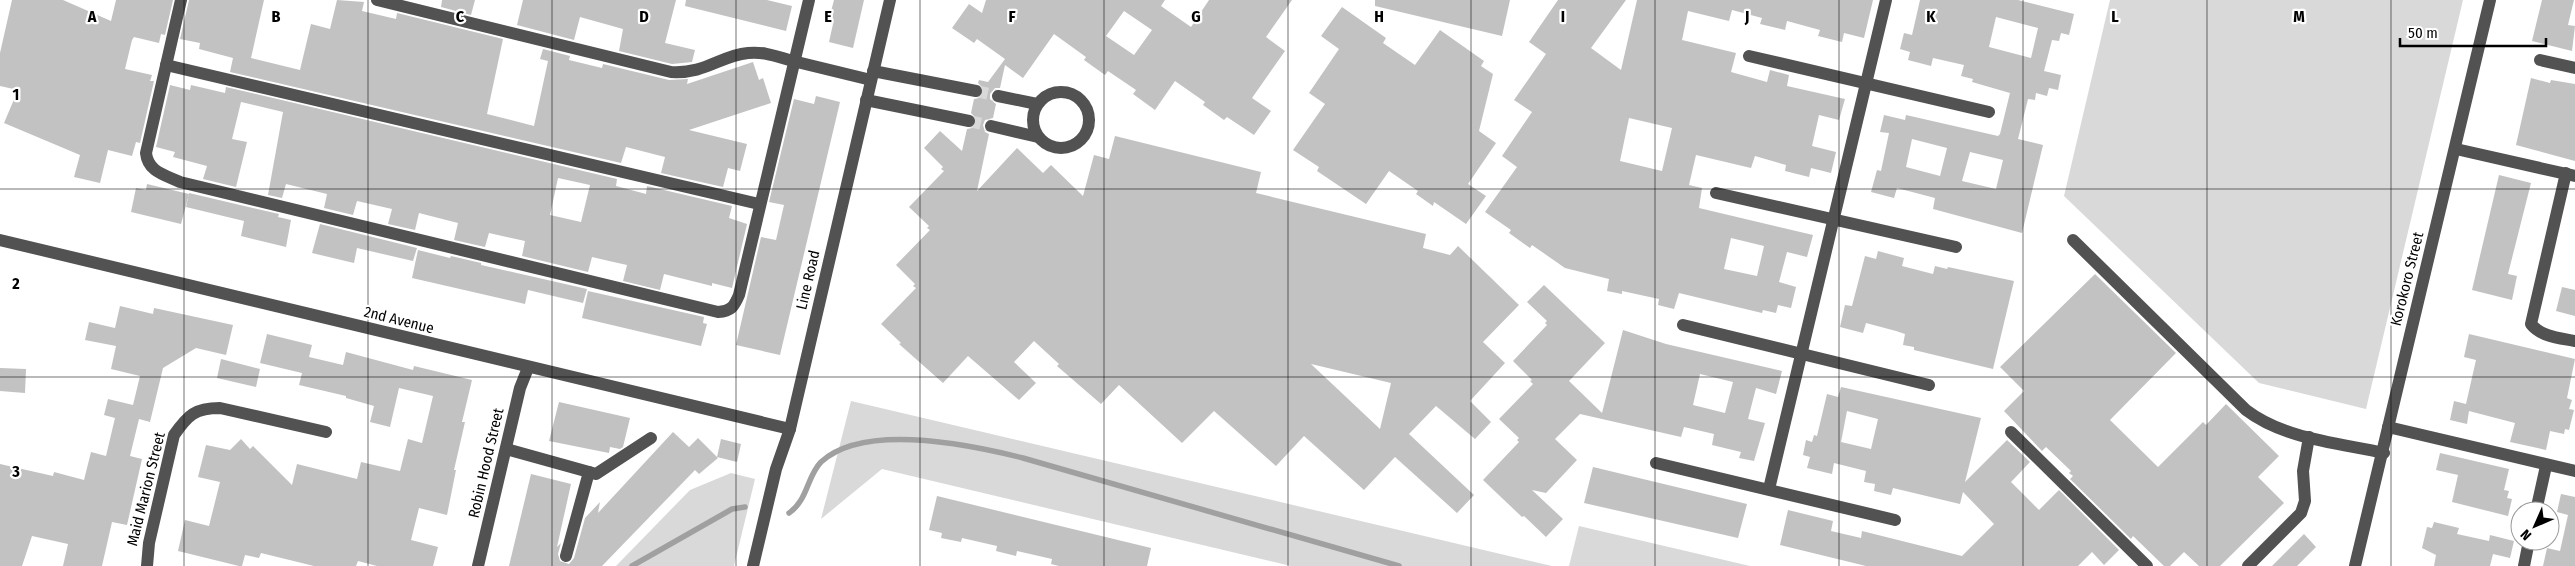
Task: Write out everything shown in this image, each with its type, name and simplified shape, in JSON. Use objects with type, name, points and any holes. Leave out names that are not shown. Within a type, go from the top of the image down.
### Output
[{"type":"street","points":[[181,0],[146,153],[147,162],[154,171],[180,182],[718,312],[728,311],[734,307],[809,0]]},
{"type":"street","points":[[377,0],[672,72],[689,73],[706,68],[728,57],[748,53],[772,54],[794,61],[872,76],[976,91]]},
{"type":"street","name":"Line Road","points":[[753,566],[776,469],[790,429],[890,0]]},
{"type":"street","points":[[1768,490],[1886,0]]},
{"type":"street","name":"Korokoro Street","points":[[2355,566],[2384,453],[2388,427],[2456,149],[2490,0]]},
{"type":"street","points":[[1749,56],[1989,112]]},
{"type":"street","points":[[2540,60],[2575,68]]},
{"type":"street","points":[[166,65],[759,204]]},
{"type":"street","points":[[991,126],[1038,137],[1054,148],[1071,148],[1087,132],[1090,120],[1085,105],[1072,94],[1053,92],[1037,104],[1032,119],[1038,137]]},
{"type":"street","points":[[998,96],[1037,104]]},
{"type":"street","points":[[866,100],[969,121]]},
{"type":"street","points":[[2456,149],[2570,175],[2531,324],[2535,330],[2545,335],[2575,341]]},
{"type":"street","points":[[1716,194],[1956,246]]},
{"type":"street","name":"2nd Avenue","points":[[0,240],[528,368],[790,429]]},
{"type":"street","points":[[2073,240],[2246,410],[2262,422],[2309,437],[2384,453]]},
{"type":"street","points":[[1684,324],[1929,385]]},
{"type":"street","name":"Robin Hood Street","points":[[478,566],[528,368]]},
{"type":"street","name":"Maid Marion Street","points":[[147,566],[148,543],[174,434],[194,412],[204,408],[220,408],[326,432]]},
{"type":"street","points":[[2388,427],[2575,472]]},
{"type":"street","points":[[2011,432],[2147,566]]},
{"type":"street","points":[[2248,566],[2301,512],[2306,502],[2304,458],[2309,437]]},
{"type":"street","points":[[506,449],[596,474],[651,438]]},
{"type":"street","points":[[1656,463],[1895,520]]},
{"type":"street","points":[[2538,501],[2546,466]]},
{"type":"street","points":[[566,556],[589,472]]},
{"type":"street","points":[[2524,566],[2527,551]]},
{"type":"shaded area","points":[[2110,0],[2463,0],[2366,409],[2259,383],[2064,196]]},
{"type":"shaded area","points":[[851,401],[1552,566],[1291,566],[882,469],[821,519]]},
{"type":"shaded area","points":[[731,473],[755,479],[734,566],[616,566],[690,490]]},
{"type":"shaded area","points":[[1579,526],[1750,566],[1569,566]]},
{"type":"building","points":[[12,0],[63,0],[111,21],[116,0],[173,0],[165,35],[161,34],[159,43],[134,37],[132,40],[125,69],[152,75],[150,81],[154,81],[140,143],[136,142],[132,156],[108,150],[100,183],[74,177],[80,155],[4,123],[18,90],[0,86],[0,53]]},
{"type":"building","points":[[189,0],[264,0],[251,58],[300,70],[311,24],[330,29],[337,0],[364,2],[362,11],[396,19],[397,13],[503,39],[487,114],[534,126],[548,61],[540,59],[543,49],[570,56],[569,60],[602,68],[603,64],[669,80],[688,79],[687,84],[753,62],[759,80],[763,78],[771,103],[689,130],[747,144],[740,171],[728,168],[723,187],[661,173],[665,157],[626,147],[621,163],[230,72],[233,58],[199,49],[200,43],[180,39]]},
{"type":"building","points":[[442,0],[475,0],[471,15],[441,7]]},
{"type":"building","points":[[523,0],[676,0],[665,43],[695,50],[692,62],[672,64],[619,51],[623,29],[580,17],[574,40],[517,25]]},
{"type":"building","points":[[686,0],[767,0],[792,6],[786,31],[685,6]]},
{"type":"building","points":[[834,0],[864,0],[853,48],[829,42],[833,24],[828,23]]},
{"type":"building","points":[[986,0],[1165,0],[1161,6],[1191,27],[1209,0],[1292,0],[1266,37],[1285,51],[1252,98],[1271,111],[1254,135],[1227,117],[1224,120],[1203,105],[1205,102],[1175,81],[1155,110],[1133,94],[1136,90],[1108,71],[1105,75],[1084,60],[1086,57],[1054,34],[1023,78],[1005,65],[1000,88],[995,88],[990,94],[990,99],[996,104],[993,118],[985,120],[983,125],[985,132],[989,134],[977,191],[1017,148],[1043,173],[1051,165],[1083,196],[1094,155],[1109,159],[1115,136],[1261,172],[1256,193],[1426,234],[1423,248],[1450,255],[1458,246],[1519,305],[1483,342],[1505,363],[1470,401],[1491,422],[1475,439],[1436,406],[1409,434],[1474,495],[1457,513],[1395,457],[1364,490],[1304,436],[1276,466],[1214,411],[1182,443],[1119,385],[1101,404],[1057,366],[1059,364],[1034,341],[1014,362],[1036,383],[1019,400],[968,356],[943,383],[899,344],[901,343],[881,324],[916,288],[913,286],[915,284],[896,265],[930,230],[927,228],[929,226],[909,207],[944,171],[941,169],[943,167],[924,148],[940,131],[962,151],[967,129],[972,128],[977,123],[976,118],[971,113],[974,99],[979,98],[984,93],[983,88],[978,83],[979,80],[988,82],[1005,59],[977,39],[974,43],[952,28],[969,4],[982,13]],"holes":[[[1124,11],[1152,30],[1134,55],[1106,36]],[[1311,364],[1391,383],[1380,429]]]},
{"type":"building","points":[[1375,0],[1510,0],[1502,36],[1375,6]]},
{"type":"building","points":[[1558,0],[1626,0],[1591,48],[1621,70],[1637,0],[1873,0],[1864,38],[1844,33],[1842,42],[1818,36],[1820,30],[1787,21],[1785,30],[1760,24],[1762,18],[1732,10],[1729,21],[1688,11],[1682,40],[1736,53],[1731,72],[1767,82],[1770,70],[1789,75],[1787,86],[1845,99],[1839,120],[1819,115],[1812,146],[1836,152],[1831,173],[1811,168],[1809,177],[1785,171],[1786,165],[1755,156],[1751,168],[1696,155],[1689,185],[1702,188],[1699,208],[1813,235],[1807,257],[1787,252],[1779,282],[1796,287],[1791,308],[1778,305],[1776,313],[1763,310],[1762,313],[1679,293],[1674,309],[1658,305],[1659,299],[1622,291],[1622,294],[1607,291],[1609,279],[1565,268],[1532,245],[1530,248],[1509,233],[1511,230],[1485,212],[1517,167],[1502,156],[1532,112],[1514,100],[1546,54],[1529,42]],"holes":[[[1629,118],[1672,128],[1662,171],[1620,161]],[[1731,238],[1764,246],[1757,276],[1724,269]]]},
{"type":"building","points":[[1920,0],[2018,0],[2074,14],[2069,35],[2061,33],[2059,41],[2052,40],[2044,71],[2061,75],[2058,90],[2049,88],[2047,96],[2036,93],[2035,100],[2028,99],[2018,139],[2043,145],[2022,233],[1933,209],[1935,198],[1897,188],[1894,198],[1871,192],[1877,170],[1881,171],[1889,133],[1880,132],[1884,115],[1905,120],[1906,115],[1998,136],[2000,134],[2010,93],[1972,82],[1973,79],[1961,76],[1964,65],[1933,58],[1931,66],[1908,60],[1910,52],[1900,49],[1904,33],[1912,35]],"holes":[[[1996,17],[2038,28],[2031,58],[1989,47]],[[1912,139],[1947,148],[1940,176],[1906,167]],[[1970,152],[2003,160],[1996,189],[1962,181]]]},
{"type":"building","points":[[2542,0],[2574,0],[2568,25],[2575,26],[2572,51],[2532,41]]},
{"type":"building","points":[[1342,7],[1386,38],[1383,43],[1415,65],[1440,30],[1484,61],[1481,66],[1493,74],[1479,131],[1496,143],[1468,184],[1486,196],[1466,224],[1434,202],[1433,206],[1416,194],[1418,191],[1389,171],[1366,204],[1317,171],[1319,167],[1293,150],[1325,104],[1309,93],[1339,49],[1321,36]]},
{"type":"building","points":[[2531,78],[2550,83],[2551,80],[2575,84],[2575,161],[2516,145]]},
{"type":"building","points":[[170,85],[190,90],[191,85],[225,93],[226,87],[617,179],[616,186],[646,194],[647,186],[732,206],[729,218],[747,224],[732,288],[712,283],[712,286],[664,274],[660,290],[623,281],[627,265],[592,257],[588,272],[522,256],[525,241],[489,233],[485,247],[454,240],[458,223],[419,213],[415,230],[388,224],[392,209],[357,201],[353,215],[324,208],[327,194],[286,184],[282,198],[268,195],[283,112],[241,102],[232,139],[247,142],[236,187],[203,179],[207,166],[173,157],[175,152],[156,147]],"holes":[[[558,178],[590,185],[581,222],[550,215]]]},
{"type":"building","points":[[816,96],[840,102],[780,355],[736,345],[761,237],[776,240],[784,205],[769,202],[794,99],[814,104]]},
{"type":"building","points":[[2499,175],[2531,183],[2508,274],[2517,276],[2512,300],[2472,290]]},
{"type":"building","points":[[147,184],[189,194],[181,224],[131,212],[136,188],[146,190]]},
{"type":"building","points":[[189,193],[279,214],[278,217],[291,220],[286,247],[241,236],[244,221],[186,207]]},
{"type":"building","points":[[320,224],[417,248],[413,261],[357,248],[354,263],[312,253]]},
{"type":"building","points":[[418,250],[450,258],[451,256],[481,263],[481,265],[587,289],[583,303],[528,290],[525,304],[412,278]]},
{"type":"building","points":[[1878,251],[1904,258],[1902,266],[1933,274],[1935,266],[1947,269],[1948,267],[2014,281],[1993,369],[1914,350],[1914,347],[1903,345],[1905,334],[1896,331],[1866,323],[1863,333],[1840,327],[1845,305],[1852,306],[1865,256],[1876,259]]},
{"type":"building","points":[[2095,274],[2176,353],[2110,420],[2158,467],[2203,422],[2206,425],[2226,404],[2279,456],[2258,477],[2284,503],[2220,566],[2199,566],[2184,552],[2170,566],[2164,566],[2133,536],[2131,539],[2070,479],[2073,476],[2069,473],[2071,471],[2046,447],[2042,451],[2004,411],[2024,391],[2000,367]]},
{"type":"building","points":[[1544,285],[1605,343],[1569,381],[1602,413],[1623,330],[1666,344],[1782,371],[1776,394],[1756,388],[1748,419],[1765,423],[1754,461],[1739,458],[1741,452],[1712,445],[1714,434],[1684,427],[1681,437],[1580,414],[1555,439],[1577,460],[1546,493],[1532,490],[1563,519],[1546,537],[1483,480],[1519,442],[1517,440],[1519,438],[1499,419],[1533,384],[1530,381],[1532,380],[1513,361],[1547,325],[1545,323],[1547,321],[1527,302]],"holes":[[[1700,374],[1733,382],[1725,413],[1693,405]]]},
{"type":"building","points":[[2562,287],[2575,290],[2575,316],[2556,311]]},
{"type":"building","points":[[588,291],[704,317],[703,323],[707,324],[701,346],[582,318]]},
{"type":"building","points":[[120,306],[153,314],[154,308],[233,325],[226,355],[196,348],[163,368],[150,422],[139,419],[130,456],[142,459],[127,525],[112,522],[102,566],[63,566],[68,544],[32,536],[22,566],[0,566],[0,464],[53,476],[54,472],[84,480],[91,452],[106,456],[115,418],[104,415],[108,399],[133,405],[140,376],[111,369],[116,346],[85,340],[89,322],[115,328]]},
{"type":"building","points":[[267,334],[312,345],[309,357],[343,365],[346,352],[413,370],[414,366],[472,380],[462,422],[465,422],[454,470],[456,470],[447,515],[419,508],[411,540],[438,547],[433,566],[377,566],[358,561],[356,566],[314,566],[261,553],[259,558],[245,555],[242,566],[239,566],[178,551],[185,520],[209,526],[220,482],[198,477],[206,445],[230,450],[241,439],[250,449],[253,446],[292,485],[297,464],[357,479],[361,462],[400,471],[408,439],[422,443],[433,396],[399,388],[390,427],[370,422],[374,406],[346,398],[346,396],[299,385],[302,373],[260,363]]},
{"type":"building","points":[[2469,334],[2575,359],[2567,398],[2572,400],[2569,409],[2574,410],[2569,430],[2565,429],[2564,434],[2550,431],[2546,450],[2510,442],[2515,423],[2469,411],[2467,424],[2450,420],[2454,401],[2466,404],[2476,360],[2464,357]]},
{"type":"building","points":[[221,359],[260,369],[256,387],[217,378]]},
{"type":"building","points":[[0,368],[26,369],[25,393],[0,391]]},
{"type":"building","points":[[1841,387],[1981,418],[1965,482],[2007,440],[2030,462],[2011,482],[2039,510],[2059,490],[2119,550],[2104,565],[2092,552],[2078,566],[1866,566],[1780,545],[1788,510],[1833,521],[1831,531],[1861,538],[1862,531],[1962,556],[1994,524],[1963,492],[1960,504],[1893,488],[1891,495],[1874,491],[1875,484],[1864,482],[1866,471],[1834,463],[1832,474],[1807,468],[1810,457],[1803,455],[1806,440],[1812,442],[1814,435],[1817,436],[1827,394],[1838,397]],"holes":[[[1847,411],[1878,419],[1871,449],[1841,442]]]},
{"type":"building","points":[[559,402],[630,418],[623,447],[620,449],[610,447],[609,453],[549,441]]},
{"type":"building","points":[[673,432],[689,447],[698,438],[718,458],[699,474],[695,470],[602,566],[509,566],[531,474],[571,484],[557,547],[561,543],[558,554],[560,561],[569,564],[574,558],[585,518],[600,502],[598,513]]},
{"type":"building","points":[[721,439],[741,444],[737,462],[717,457]]},
{"type":"building","points":[[2440,453],[2509,469],[2504,490],[2509,491],[2507,498],[2512,499],[2508,516],[2452,502],[2458,475],[2436,470]]},
{"type":"building","points":[[1593,467],[1747,504],[1738,538],[1584,503]]},
{"type":"building","points":[[2561,494],[2575,497],[2575,566],[2543,566],[2546,551],[2560,551],[2568,515],[2560,513]]},
{"type":"building","points":[[937,496],[1151,548],[1147,566],[1059,566],[1051,564],[1052,559],[1017,551],[1016,556],[996,551],[997,546],[962,538],[961,542],[941,538],[942,533],[929,530]]},
{"type":"building","points":[[2434,522],[2459,528],[2457,534],[2489,541],[2490,535],[2510,540],[2510,551],[2512,551],[2510,558],[2493,554],[2490,566],[2434,566],[2436,555],[2422,548],[2427,527],[2432,528]]},
{"type":"building","points":[[2304,534],[2316,547],[2297,566],[2272,566]]},
{"type":"waterway","points":[[789,513],[800,502],[816,468],[821,462],[840,450],[864,443],[891,440],[919,440],[948,443],[1023,458],[1399,566]]},
{"type":"waterway","points":[[632,566],[732,509],[745,507]]},
{"type":"tunnel","points":[[976,91],[998,96]]},
{"type":"tunnel","points":[[969,121],[991,126]]}]
